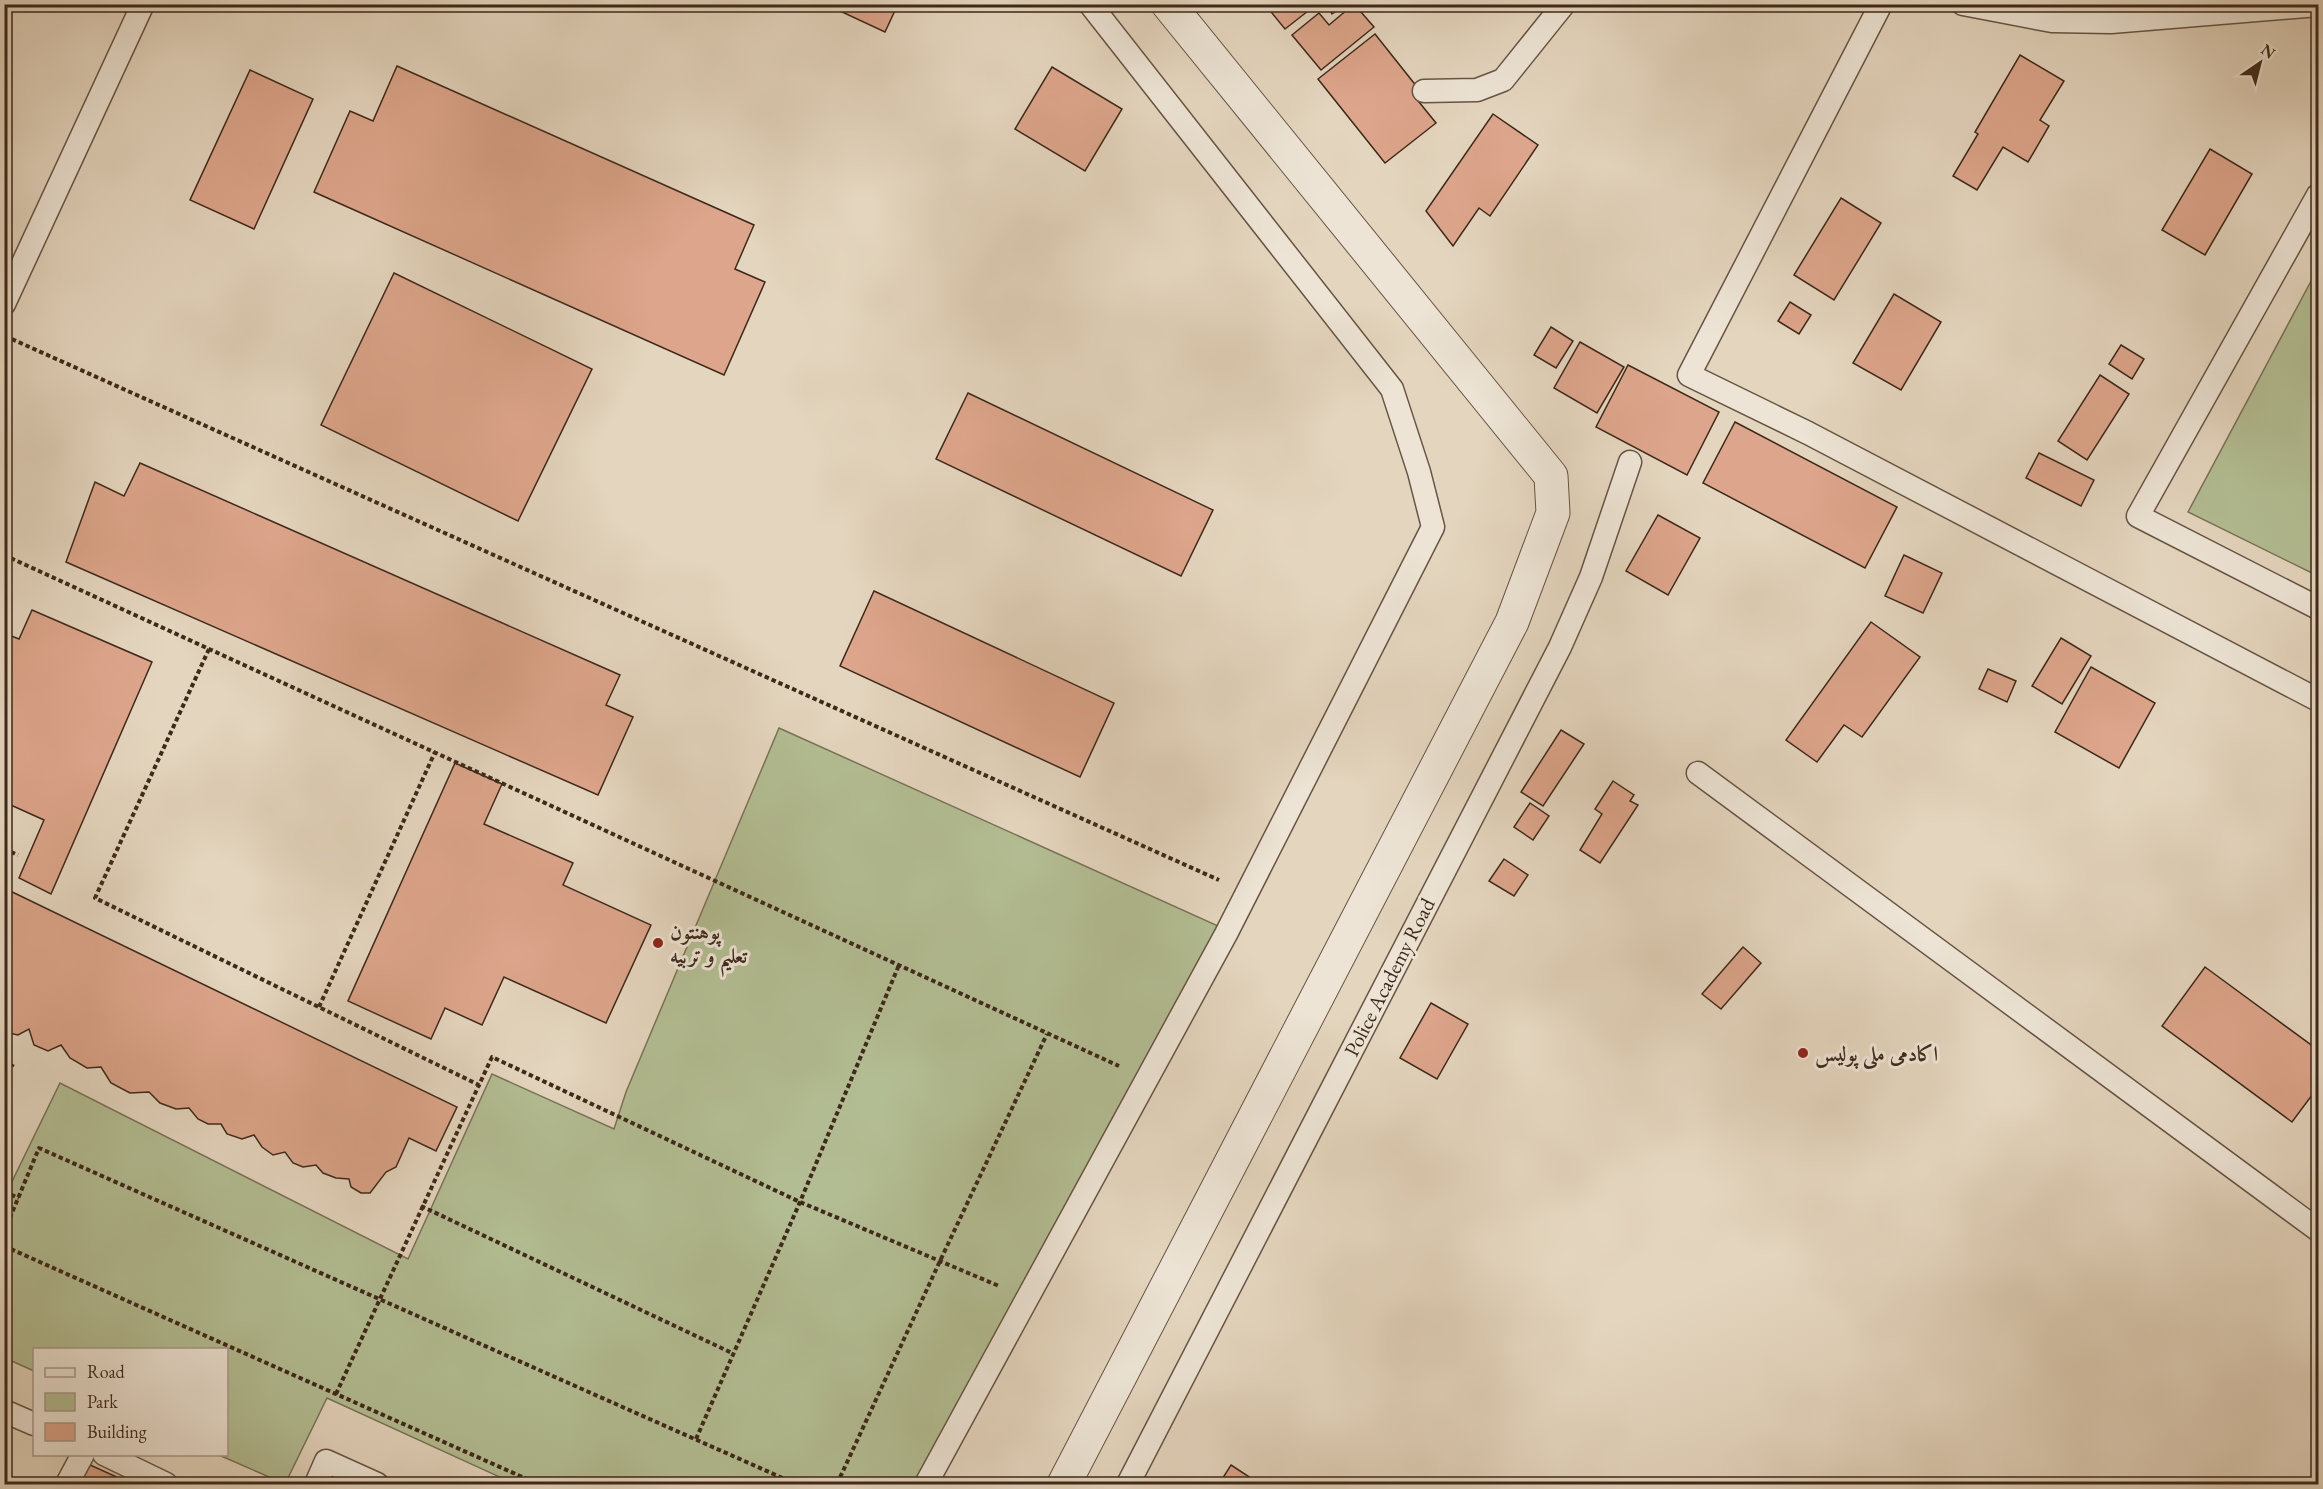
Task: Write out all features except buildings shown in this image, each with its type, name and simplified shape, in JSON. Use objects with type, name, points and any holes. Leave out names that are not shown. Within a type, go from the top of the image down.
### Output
[{"type":"street","points":[[1064,1485],[1512,622],[1553,513],[1551,477],[1168,4]]},
{"type":"lane","points":[[4,304],[143,4]]},
{"type":"lane","points":[[926,1485],[1247,892],[1433,527],[1419,472],[1392,389],[1090,4]]},
{"type":"lane","points":[[1424,91],[1477,90],[1503,80],[1564,4]]},
{"type":"lane","points":[[1881,4],[1689,375],[1819,439],[2319,700]]},
{"type":"lane","points":[[1963,4],[2052,21],[2111,22],[2319,4]]},
{"type":"lane","points":[[2319,195],[2138,516],[2319,608]]},
{"type":"lane","name":"Police Academy Road","points":[[1128,1485],[1560,647],[1591,577],[1630,462]]},
{"type":"lane","points":[[1698,773],[2319,1230]]},
{"type":"lane","points":[[4,1411],[33,1424]]},
{"type":"lane","points":[[67,1485],[82,1456]]},
{"type":"lane","points":[[106,1456],[166,1485]]},
{"type":"lane","points":[[316,1485],[326,1461],[377,1485]]},
{"type":"path","points":[[4,336],[1247,892]]},
{"type":"path","points":[[4,555],[1147,1079]]},
{"type":"path","points":[[209,649],[95,898],[478,1085]]},
{"type":"path","points":[[320,1007],[435,753]]},
{"type":"path","points":[[4,849],[18,855]]},
{"type":"path","points":[[696,1439],[800,1202],[899,965]]},
{"type":"path","points":[[837,1485],[1047,1034]]},
{"type":"path","points":[[336,1394],[421,1206],[492,1057],[800,1202],[1028,1298]]},
{"type":"path","points":[[4,1079],[13,1064]]},
{"type":"path","points":[[4,1232],[39,1148],[796,1485]]},
{"type":"path","points":[[4,1192],[19,1198]]},
{"type":"path","points":[[421,1206],[733,1353]]},
{"type":"path","points":[[4,1246],[538,1485]]},
{"type":"path","points":[[773,1485],[776,1476]]},
{"type":"green space","points":[[2318,268],[2318,576],[2188,512]]},
{"type":"green space","points":[[779,728],[1227,930],[918,1484],[515,1484],[327,1398],[285,1484],[221,1456],[228,1456],[228,1348],[33,1348],[33,1371],[5,1358],[4,1198],[60,1083],[408,1259],[492,1074],[614,1129],[626,1092]]},
{"type":"place","name":"پوهنتون تعلیم و تربیه","points":[[658,943]]},
{"type":"place","name":"اکادمی ملی پولیس","points":[[1803,1053]]}]
